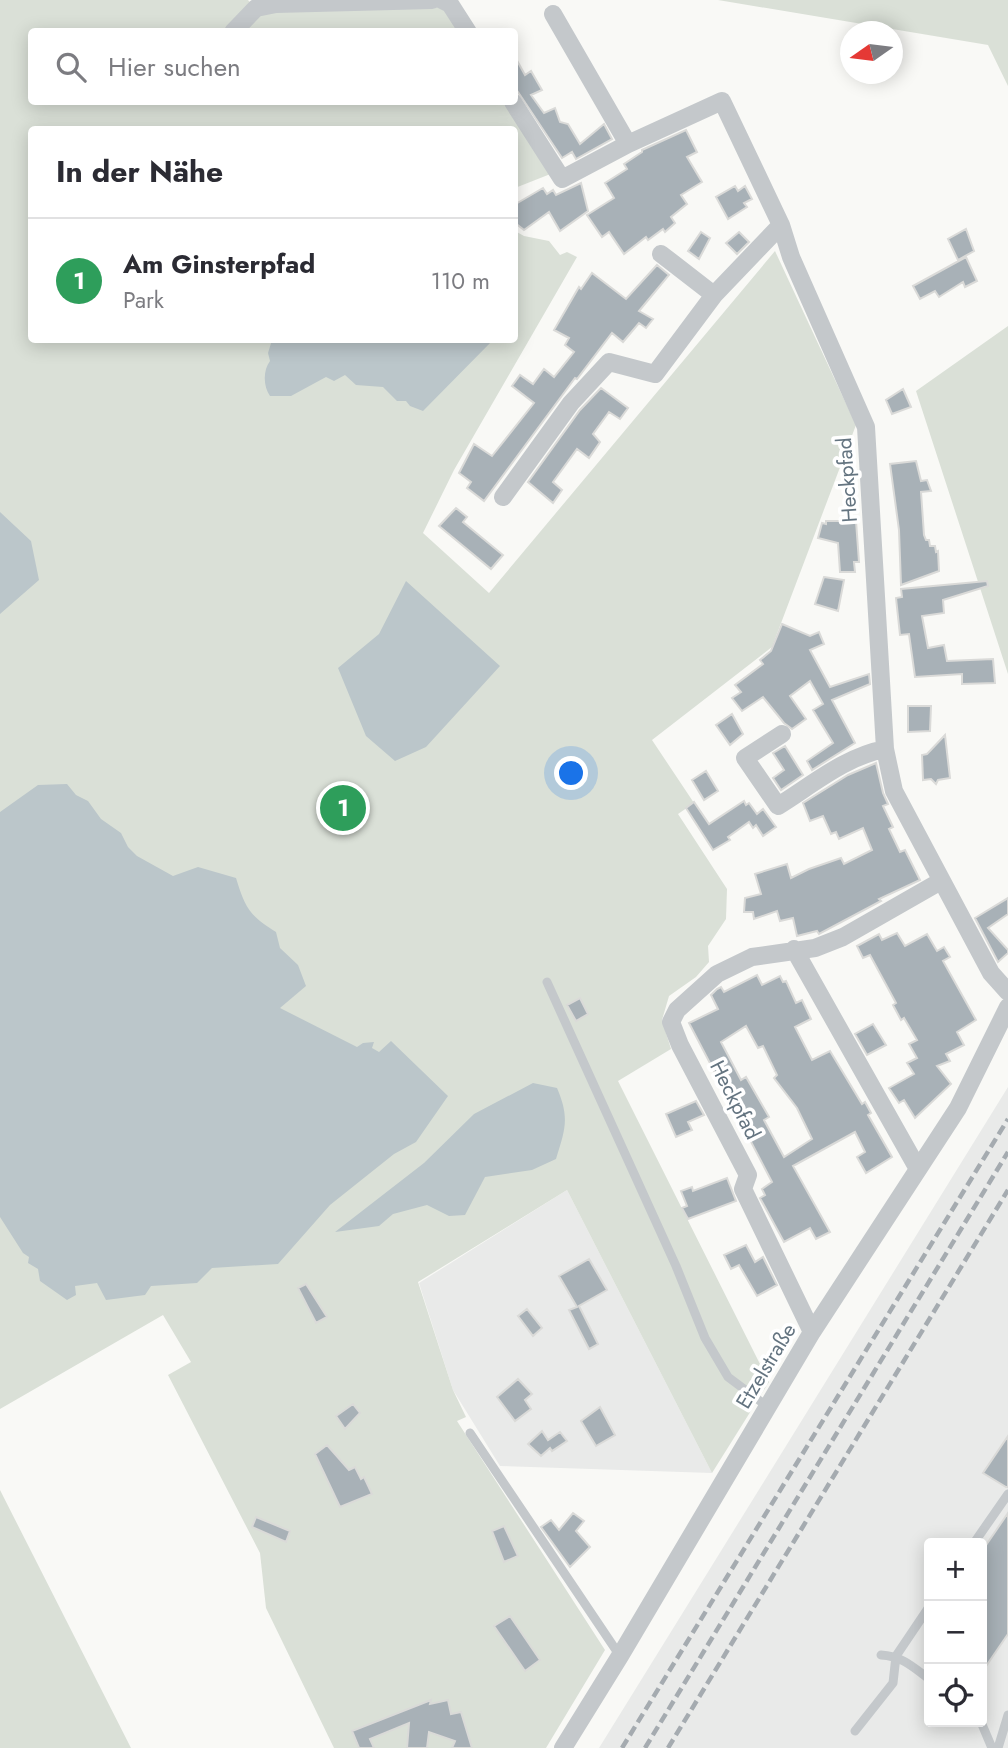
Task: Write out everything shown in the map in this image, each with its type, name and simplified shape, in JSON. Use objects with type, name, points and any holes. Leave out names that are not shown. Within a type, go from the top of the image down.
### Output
[{"type":"street","points":[[237,28],[256,8],[276,4],[432,0]]},
{"type":"street","points":[[442,0],[450,4],[465,28]]},
{"type":"street","points":[[553,14],[628,144]]},
{"type":"street","name":"Heckpfad","points":[[515,105],[562,179],[628,144],[722,101],[781,225],[791,257],[866,427],[886,749],[894,791],[991,973],[1008,992]]},
{"type":"street","points":[[503,496],[571,403],[609,362],[655,374],[715,295],[781,225]]},
{"type":"street","points":[[661,254],[715,295]]},
{"type":"street","points":[[782,734],[746,758],[778,806],[851,761],[870,752],[886,749]]},
{"type":"street","name":"Heckpfad","points":[[812,1332],[743,1189],[748,1175],[680,1045],[671,1022],[677,1010],[717,974],[752,957],[815,948],[843,937],[942,881]]},
{"type":"street","points":[[794,949],[918,1169]]},
{"type":"street","name":"Etzelstraße","points":[[563,1748],[812,1332],[958,1108],[1008,1007]]},
{"type":"lane","points":[[547,982],[676,1266],[705,1338],[728,1377],[768,1407]]},
{"type":"lane","points":[[470,1433],[620,1656]]},
{"type":"lane","points":[[977,1538],[1008,1494]]},
{"type":"lane","points":[[855,1731],[893,1683],[896,1656],[924,1614]]},
{"type":"lane","points":[[881,1655],[896,1656],[924,1675]]},
{"type":"lane","points":[[998,1748],[1008,1715]]},
{"type":"lane","points":[[983,1727],[992,1748]]},
{"type":"shaded area","points":[[0,0],[248,0],[256,9],[450,0],[468,28],[28,28],[28,105],[515,105],[553,173],[518,187],[518,126],[28,126],[28,343],[518,343],[518,233],[549,241],[560,255],[567,252],[577,257],[454,470],[423,533],[489,593],[775,251],[856,425],[772,647],[652,740],[694,803],[678,814],[727,889],[726,919],[708,946],[709,962],[696,977],[669,996],[662,1020],[671,1049],[618,1081],[769,1382],[712,1473],[567,1190],[418,1282],[453,1390],[466,1417],[457,1421],[605,1650],[546,1748],[334,1748],[266,1608],[260,1553],[168,1375],[191,1362],[163,1315],[0,1409]]},
{"type":"shaded area","points":[[718,0],[1008,0],[1008,86],[988,45],[903,31],[903,21],[844,21]]},
{"type":"shaded area","points":[[1008,326],[1008,674],[916,391]]},
{"type":"shaded area","points":[[271,343],[490,343],[423,411],[410,406],[406,401],[397,401],[383,387],[356,385],[345,375],[334,381],[326,377],[291,396],[270,396],[265,378],[270,361],[268,353]]},
{"type":"shaded area","points":[[0,512],[31,541],[39,580],[0,614]]},
{"type":"shaded area","points":[[406,581],[500,666],[426,747],[395,761],[366,736],[338,668],[379,634]]},
{"type":"shaded area","points":[[67,784],[76,795],[88,801],[101,819],[121,833],[128,847],[137,856],[173,876],[198,867],[236,878],[242,897],[250,910],[276,932],[280,948],[298,965],[306,986],[280,1008],[357,1047],[363,1043],[374,1042],[372,1048],[379,1052],[391,1041],[448,1096],[416,1142],[394,1154],[330,1205],[278,1264],[212,1268],[197,1283],[151,1286],[145,1295],[106,1300],[97,1283],[75,1286],[76,1295],[67,1300],[40,1281],[38,1269],[28,1263],[29,1257],[23,1253],[0,1217],[0,812],[38,785]]},
{"type":"shaded area","points":[[533,1083],[557,1088],[561,1098],[565,1124],[556,1159],[532,1170],[485,1177],[465,1215],[449,1216],[427,1205],[393,1214],[379,1226],[335,1232],[424,1163],[474,1114]]},
{"type":"shaded area","points":[[1008,1087],[1008,1748],[599,1748]]},
{"type":"shaded area","points":[[567,1190],[712,1473],[500,1466],[453,1390],[419,1283]]},
{"type":"shaded area","points":[[0,1490],[131,1748],[0,1748]]},
{"type":"building","points":[[518,62],[525,75],[531,71],[542,90],[531,95],[544,113],[555,108],[560,122],[568,124],[580,144],[604,124],[612,139],[576,159],[572,152],[562,158],[518,92]]},
{"type":"building","points":[[686,130],[697,152],[687,157],[702,182],[681,195],[687,204],[671,217],[675,223],[665,232],[663,229],[648,240],[646,237],[624,254],[609,232],[602,237],[587,215],[614,198],[605,183],[627,169],[624,164],[642,150]]},
{"type":"building","points":[[581,183],[588,211],[560,231],[549,212],[524,230],[518,225],[518,203],[543,188],[547,194],[553,190],[556,195]]},
{"type":"building","points":[[735,186],[738,191],[745,186],[752,199],[744,203],[747,207],[728,219],[716,197]]},
{"type":"building","points":[[966,229],[974,251],[958,260],[948,239]]},
{"type":"building","points":[[701,232],[710,238],[699,259],[688,251]]},
{"type":"building","points":[[739,232],[749,242],[737,254],[726,243]]},
{"type":"building","points":[[966,257],[977,281],[965,287],[963,282],[939,297],[935,291],[920,299],[913,286]]},
{"type":"building","points":[[657,265],[669,275],[639,311],[653,319],[646,328],[639,323],[623,342],[612,333],[577,379],[575,378],[484,501],[467,488],[471,482],[459,473],[474,444],[492,456],[534,403],[512,386],[520,375],[533,384],[544,369],[554,377],[574,352],[565,345],[569,338],[554,330],[579,287],[581,289],[592,273],[626,299]]},
{"type":"building","points":[[601,388],[628,408],[620,419],[609,412],[593,434],[600,442],[589,458],[577,449],[553,482],[562,490],[553,503],[528,482],[580,410]]},
{"type":"building","points":[[903,389],[911,407],[892,414],[886,400]]},
{"type":"building","points":[[916,461],[921,481],[927,480],[931,491],[921,492],[924,535],[930,546],[935,546],[936,552],[938,551],[939,571],[901,585],[899,530],[890,464]]},
{"type":"building","points":[[456,508],[467,517],[463,522],[503,555],[491,569],[439,526]]},
{"type":"building","points":[[826,521],[856,521],[859,562],[854,562],[855,572],[840,572],[838,543],[818,538],[822,523],[826,524]]},
{"type":"building","points":[[824,577],[844,580],[838,611],[815,604]]},
{"type":"building","points":[[987,581],[988,586],[943,600],[944,613],[922,616],[928,648],[944,645],[947,661],[993,659],[995,683],[962,684],[962,674],[915,677],[909,634],[900,635],[896,598],[902,597],[901,589]]},
{"type":"building","points":[[782,624],[810,636],[819,632],[824,644],[810,650],[830,687],[869,674],[870,684],[832,700],[855,743],[812,770],[807,761],[833,743],[813,710],[823,704],[810,681],[790,696],[806,719],[792,729],[763,697],[742,711],[732,698],[741,692],[735,685],[763,664],[760,660],[771,651]]},
{"type":"building","points":[[908,706],[931,706],[930,731],[908,732]]},
{"type":"building","points":[[732,714],[743,734],[730,745],[716,725]]},
{"type":"building","points":[[945,735],[950,778],[938,780],[936,784],[931,779],[923,780],[922,755],[927,754]]},
{"type":"building","points":[[785,746],[803,775],[781,790],[773,778],[784,770],[773,753]]},
{"type":"building","points":[[876,763],[888,804],[883,806],[893,827],[889,829],[900,852],[905,850],[920,880],[879,899],[881,901],[819,934],[817,931],[797,936],[793,918],[780,921],[777,911],[754,919],[753,912],[744,912],[745,898],[761,894],[755,874],[787,864],[791,878],[841,858],[844,864],[872,850],[863,828],[839,839],[836,832],[831,834],[823,816],[810,821],[803,803],[848,775]]},
{"type":"building","points":[[706,771],[718,791],[704,800],[692,780]]},
{"type":"building","points":[[744,801],[746,805],[749,803],[757,814],[763,809],[776,827],[763,836],[756,825],[753,828],[749,822],[728,837],[730,840],[713,850],[686,808],[694,802],[709,824]]},
{"type":"building","points":[[1008,898],[1008,914],[988,928],[1008,950],[998,962],[975,918]]},
{"type":"building","points":[[897,933],[905,946],[927,934],[937,951],[944,947],[950,957],[943,961],[976,1020],[957,1032],[964,1045],[946,1054],[950,1061],[937,1066],[951,1084],[915,1118],[904,1100],[899,1103],[889,1088],[914,1074],[907,1063],[917,1058],[909,1044],[917,1040],[904,1018],[901,1020],[893,1005],[896,1003],[870,955],[863,958],[857,946],[879,934],[882,940]]},
{"type":"building","points":[[757,975],[762,985],[780,976],[783,982],[786,981],[796,1003],[802,1000],[811,1019],[795,1027],[812,1060],[830,1051],[862,1104],[865,1102],[871,1113],[868,1115],[892,1157],[866,1173],[857,1157],[865,1152],[855,1132],[793,1166],[830,1232],[816,1239],[810,1228],[784,1242],[760,1198],[765,1195],[762,1189],[772,1182],[689,1023],[718,1009],[711,995],[721,987],[724,992]],"holes":[[[746,1026],[758,1048],[763,1046],[777,1075],[774,1078],[797,1108],[812,1139],[784,1157],[764,1120],[769,1117],[746,1077],[741,1080],[721,1042]]]},
{"type":"building","points":[[580,998],[588,1014],[576,1021],[567,1005]]},
{"type":"building","points":[[873,1024],[886,1045],[867,1055],[855,1034]]},
{"type":"building","points":[[696,1101],[704,1115],[688,1122],[692,1130],[676,1137],[666,1114]]},
{"type":"building","points":[[727,1178],[736,1201],[688,1219],[682,1208],[687,1206],[681,1191],[692,1187],[693,1191]]},
{"type":"building","points":[[746,1245],[755,1262],[763,1257],[777,1285],[757,1296],[739,1265],[731,1269],[724,1255]]},
{"type":"building","points":[[589,1259],[607,1290],[579,1306],[598,1344],[589,1349],[569,1310],[577,1307],[559,1276]]},
{"type":"building","points":[[306,1284],[327,1317],[316,1323],[298,1288]]},
{"type":"building","points":[[527,1309],[542,1328],[533,1336],[518,1316]]},
{"type":"building","points":[[518,1379],[532,1394],[525,1400],[531,1409],[515,1421],[497,1397]]},
{"type":"building","points":[[353,1404],[360,1413],[345,1429],[336,1416]]},
{"type":"building","points":[[600,1407],[615,1435],[596,1446],[581,1421]]},
{"type":"building","points":[[542,1431],[548,1440],[560,1432],[567,1441],[552,1451],[550,1448],[541,1456],[528,1444]]},
{"type":"building","points":[[1008,1436],[1008,1487],[1006,1487],[983,1473]]},
{"type":"building","points":[[327,1445],[349,1470],[355,1467],[361,1479],[364,1477],[372,1494],[340,1507],[315,1454]]},
{"type":"building","points":[[573,1513],[584,1521],[576,1531],[590,1547],[570,1567],[541,1527],[551,1520],[559,1530]]},
{"type":"building","points":[[1008,1513],[1008,1634],[987,1665],[987,1601],[987,1544]]},
{"type":"building","points":[[256,1517],[290,1531],[286,1542],[252,1527]]},
{"type":"building","points":[[504,1526],[518,1556],[504,1562],[492,1531]]},
{"type":"building","points":[[510,1616],[540,1660],[525,1671],[494,1626]]},
{"type":"building","points":[[431,1700],[430,1704],[448,1700],[451,1714],[461,1712],[472,1748],[452,1748],[455,1741],[429,1732],[427,1748],[407,1748],[409,1723],[370,1739],[374,1748],[359,1748],[352,1731]]},
{"type":"railway","points":[[622,1748],[1008,1119]]},
{"type":"railway","points":[[645,1748],[1008,1152]]},
{"type":"railway","points":[[668,1748],[1008,1190]]},
{"type":"place","name":"Am Ginsterpfad","points":[[343,808]]}]
